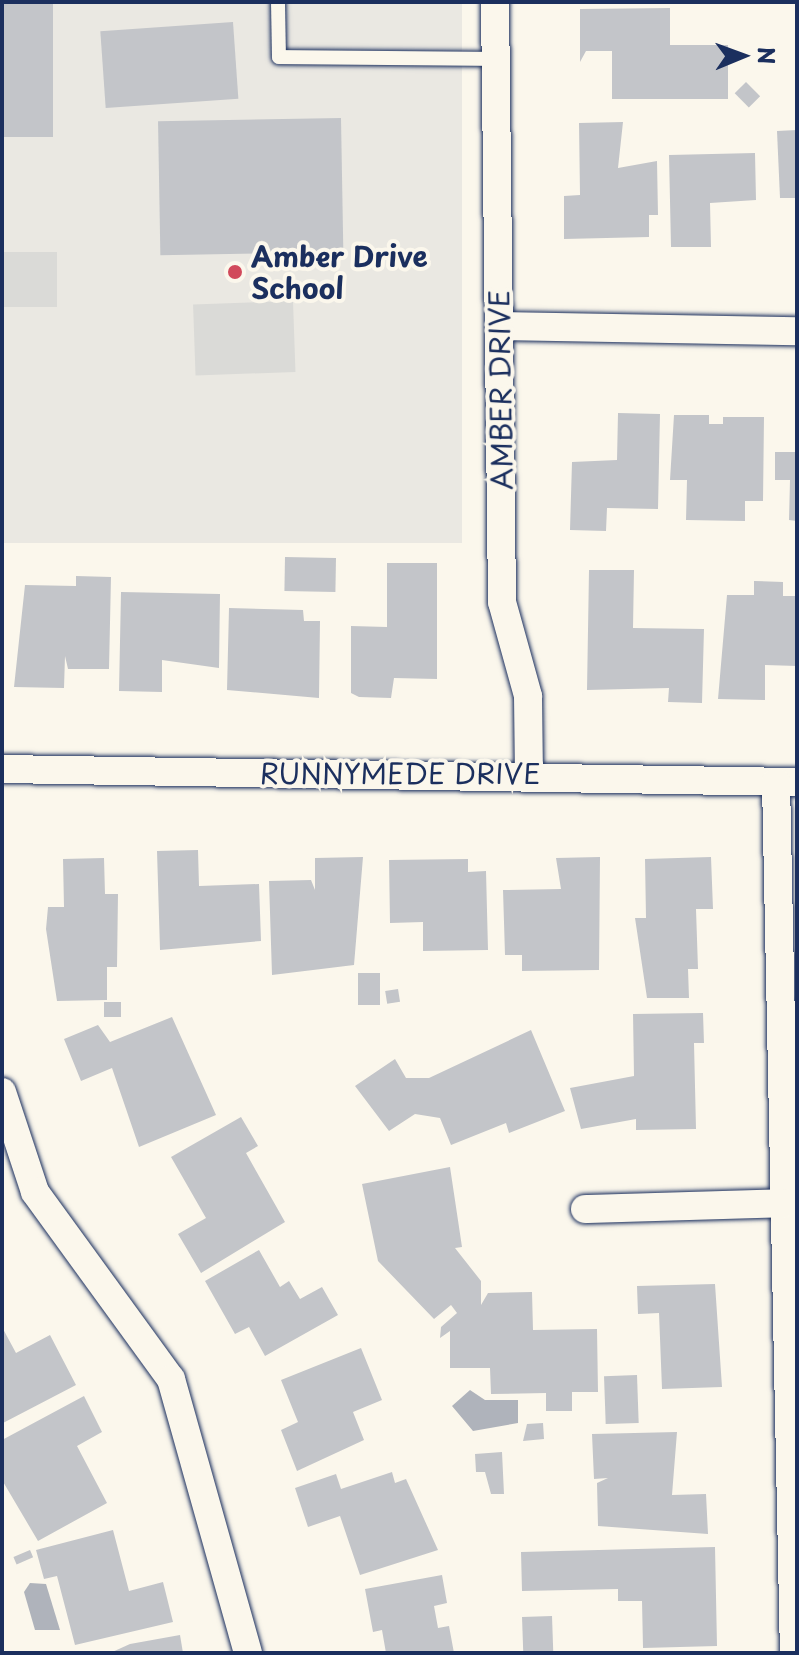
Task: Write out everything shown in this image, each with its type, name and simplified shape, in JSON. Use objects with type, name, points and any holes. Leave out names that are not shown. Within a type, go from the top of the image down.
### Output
[{"type":"street","name":"AMBER DRIVE","points":[[495,2],[502,602],[528,696],[529,774]]},
{"type":"street","points":[[499,326],[797,331]]},
{"type":"street","name":"RUNNYMEDE DRIVE","points":[[2,769],[529,774],[787,782]]},
{"type":"street","points":[[787,782],[785,1203],[794,1653]]},
{"type":"street","points":[[2,1092],[35,1192],[171,1379],[248,1653]]},
{"type":"street","points":[[585,1209],[785,1203]]},
{"type":"lane","points":[[278,2],[279,57],[496,59]]},
{"type":"shaded area","name":"Amber Drive School","points":[[2,2],[462,2],[462,543],[2,543]]},
{"type":"shaded area","points":[[2,252],[57,252],[57,307],[2,307]]},
{"type":"shaded area","points":[[293,301],[295,372],[196,375],[193,304]]},
{"type":"shaded area","points":[[470,1390],[485,1400],[518,1400],[518,1423],[473,1431],[452,1406]]},
{"type":"shaded area","points":[[30,1583],[46,1584],[60,1630],[35,1630],[24,1592]]},
{"type":"building","points":[[2,2],[53,2],[53,137],[2,137]]},
{"type":"building","points":[[670,8],[670,45],[728,45],[728,99],[612,99],[612,51],[586,51],[580,62],[580,9]]},
{"type":"building","points":[[233,22],[238,99],[106,108],[100,31]]},
{"type":"building","points":[[746,82],[760,96],[749,107],[735,93]]},
{"type":"building","points":[[341,118],[343,252],[160,255],[158,121]]},
{"type":"building","points":[[623,122],[618,168],[657,161],[658,215],[649,215],[649,237],[564,239],[564,196],[580,195],[579,123]]},
{"type":"building","points":[[797,130],[797,198],[780,198],[777,131]]},
{"type":"building","points":[[755,153],[756,200],[710,203],[711,247],[671,247],[669,155]]},
{"type":"building","points":[[618,413],[660,414],[658,509],[607,508],[606,531],[570,530],[572,462],[617,460]]},
{"type":"building","points":[[674,415],[709,415],[709,424],[723,424],[723,417],[764,417],[763,501],[745,501],[745,521],[686,520],[687,480],[670,480]]},
{"type":"building","points":[[775,452],[797,452],[797,521],[789,520],[790,480],[775,480]]},
{"type":"building","points":[[285,557],[336,558],[335,592],[284,591]]},
{"type":"building","points":[[387,563],[437,563],[437,679],[394,678],[391,698],[359,697],[351,693],[351,626],[387,627]]},
{"type":"building","points":[[589,570],[634,570],[633,628],[704,629],[702,703],[668,702],[669,688],[587,690]]},
{"type":"building","points":[[76,576],[111,577],[109,669],[68,669],[65,656],[64,688],[14,687],[25,585],[76,586]]},
{"type":"building","points":[[754,581],[783,582],[783,596],[797,596],[797,666],[765,665],[765,700],[718,699],[727,595],[754,595]]},
{"type":"building","points":[[121,592],[220,594],[219,668],[162,660],[162,692],[119,691]]},
{"type":"building","points":[[229,608],[303,610],[304,621],[320,621],[319,698],[227,690]]},
{"type":"building","points":[[198,850],[199,886],[259,884],[261,941],[160,950],[157,851]]},
{"type":"building","points":[[363,857],[354,965],[272,975],[269,881],[311,880],[315,890],[315,858]]},
{"type":"building","points":[[600,857],[599,970],[522,971],[522,955],[505,955],[503,890],[561,889],[556,858]]},
{"type":"building","points":[[711,857],[713,909],[696,909],[698,969],[688,969],[689,998],[647,998],[635,918],[646,918],[645,859]]},
{"type":"building","points":[[104,858],[105,894],[118,894],[117,967],[107,967],[107,1000],[57,1001],[46,929],[48,907],[64,907],[63,859]]},
{"type":"building","points":[[468,859],[468,872],[486,871],[488,950],[423,951],[423,922],[390,923],[389,860]]},
{"type":"building","points":[[358,973],[380,973],[380,1005],[358,1005]]},
{"type":"building","points":[[398,989],[400,1002],[387,1004],[385,991]]},
{"type":"building","points":[[104,1002],[121,1002],[121,1017],[104,1017]]},
{"type":"building","points":[[703,1013],[704,1043],[694,1043],[696,1129],[636,1130],[636,1119],[581,1129],[570,1088],[634,1076],[633,1014]]},
{"type":"building","points":[[172,1017],[216,1115],[139,1147],[112,1068],[81,1081],[64,1039],[98,1025],[110,1042]]},
{"type":"building","points":[[531,1030],[565,1111],[509,1133],[506,1123],[451,1145],[440,1118],[415,1114],[389,1131],[355,1086],[395,1059],[406,1078],[429,1078]]},
{"type":"building","points":[[241,1117],[258,1146],[246,1153],[285,1222],[201,1273],[178,1234],[206,1218],[171,1157]]},
{"type":"building","points":[[450,1167],[462,1247],[455,1248],[481,1281],[481,1305],[488,1293],[532,1292],[533,1330],[597,1329],[598,1392],[572,1392],[572,1411],[546,1411],[546,1393],[491,1394],[490,1368],[450,1368],[450,1331],[440,1338],[441,1327],[457,1313],[451,1305],[434,1319],[378,1261],[362,1184]]},
{"type":"building","points":[[259,1250],[280,1287],[289,1281],[300,1299],[322,1287],[338,1315],[265,1356],[249,1327],[235,1334],[205,1281]]},
{"type":"building","points":[[715,1284],[722,1387],[662,1389],[659,1313],[638,1314],[637,1286]]},
{"type":"building","points":[[2,1327],[16,1353],[50,1335],[76,1385],[3,1423]]},
{"type":"building","points":[[361,1348],[382,1400],[353,1412],[364,1440],[297,1471],[281,1430],[298,1422],[281,1380]]},
{"type":"building","points":[[637,1375],[639,1423],[606,1424],[604,1376]]},
{"type":"building","points":[[84,1396],[102,1432],[77,1446],[107,1503],[38,1541],[2,1480],[2,1440]]},
{"type":"building","points":[[543,1423],[544,1439],[523,1441],[527,1424]]},
{"type":"building","points":[[677,1432],[672,1495],[706,1494],[708,1534],[598,1526],[597,1483],[608,1478],[594,1479],[592,1434]]},
{"type":"building","points":[[502,1452],[504,1494],[491,1494],[485,1472],[476,1472],[475,1454]]},
{"type":"building","points":[[392,1472],[395,1483],[406,1479],[438,1550],[360,1575],[340,1516],[308,1527],[295,1488],[336,1474],[341,1489]]},
{"type":"building","points":[[113,1530],[129,1591],[163,1582],[173,1622],[75,1645],[57,1576],[44,1579],[36,1550]]},
{"type":"building","points":[[715,1547],[717,1646],[643,1648],[642,1601],[618,1601],[618,1589],[522,1591],[521,1552]]},
{"type":"building","points":[[30,1550],[33,1557],[17,1564],[13,1557]]},
{"type":"building","points":[[442,1575],[447,1603],[434,1606],[438,1628],[449,1626],[454,1653],[386,1653],[382,1630],[373,1632],[365,1589]]},
{"type":"building","points":[[552,1616],[553,1652],[523,1653],[522,1617]]},
{"type":"building","points":[[180,1635],[183,1653],[110,1653],[130,1644]]},
{"type":"place","name":"Amber Drive School","points":[[235,272]]}]
